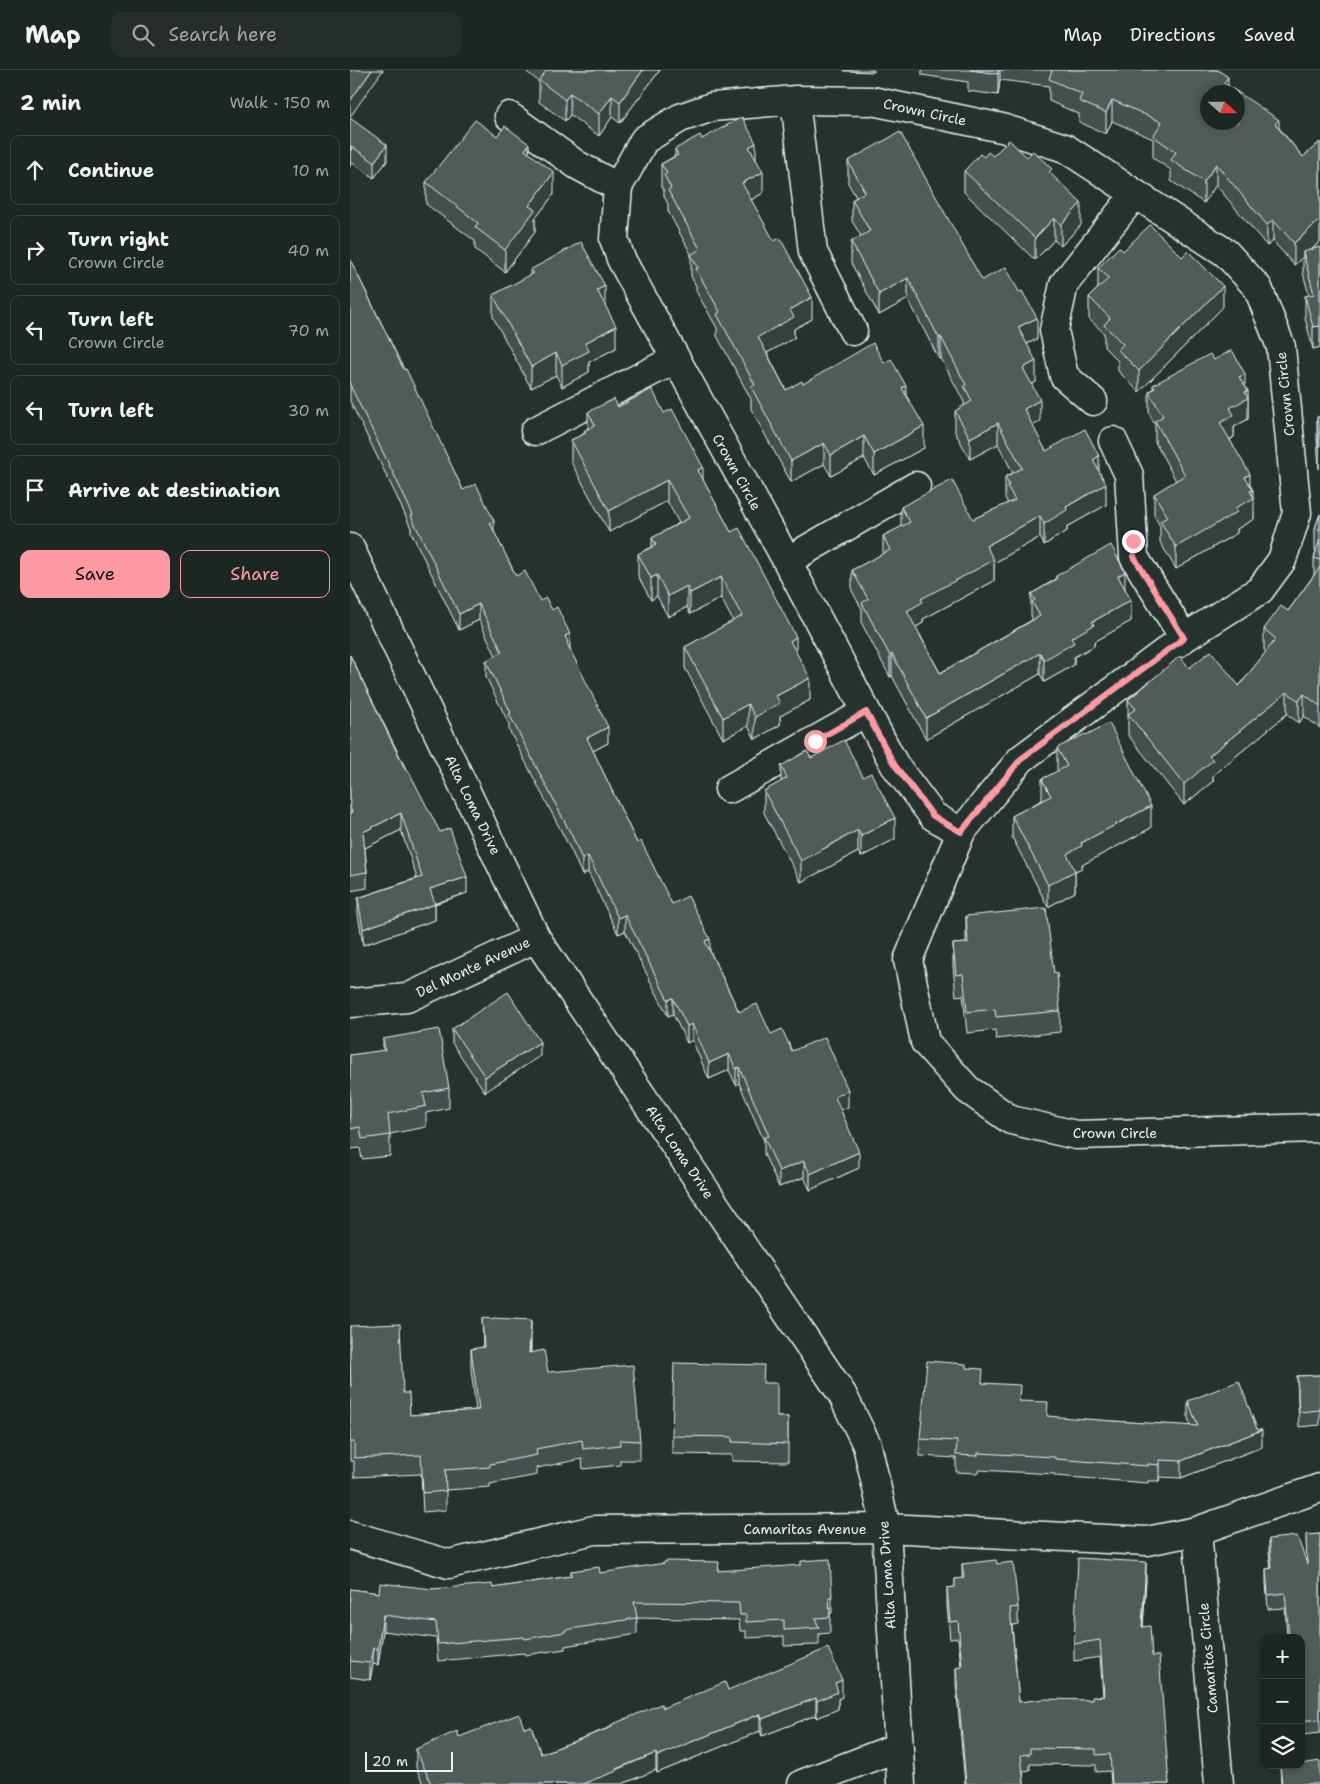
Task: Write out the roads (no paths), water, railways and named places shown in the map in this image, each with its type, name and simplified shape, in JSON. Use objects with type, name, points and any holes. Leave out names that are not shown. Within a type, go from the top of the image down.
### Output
[{"type":"street","name":"Crown Circle","points":[[961,832],[933,816],[894,764],[787,561],[621,259],[614,239],[618,187],[644,140],[680,118],[712,107],[794,100],[872,101],[1002,128],[1066,148],[1226,252],[1258,288],[1281,347],[1297,513],[1282,560],[1260,590],[1184,638],[1021,759],[961,832],[908,960],[925,1042],[967,1089],[1011,1120],[1077,1146],[1320,1128]]},
{"type":"street","points":[[794,100],[813,252],[853,331]]},
{"type":"street","points":[[510,116],[576,165],[618,187]]},
{"type":"street","points":[[1093,401],[1064,376],[1054,330],[1064,284],[1135,194]]},
{"type":"street","points":[[535,431],[676,360]]},
{"type":"street","points":[[1113,441],[1128,475],[1134,557],[1184,638]]},
{"type":"street","points":[[787,561],[916,486]]},
{"type":"street","name":"Alta Loma Drive","points":[[350,548],[536,938],[842,1394],[867,1445],[886,1528],[901,1784]]},
{"type":"street","points":[[729,789],[866,712]]},
{"type":"street","name":"Del Monte Avenue","points":[[350,1003],[407,998],[536,938]]},
{"type":"street","name":"Camaritas Avenue","points":[[350,1535],[449,1564],[594,1530],[886,1528],[1147,1541],[1196,1531],[1320,1488]]},
{"type":"street","name":"Camaritas Circle","points":[[1196,1531],[1219,1784]]},
{"type":"street","points":[[802,1784],[898,1747]]}]
